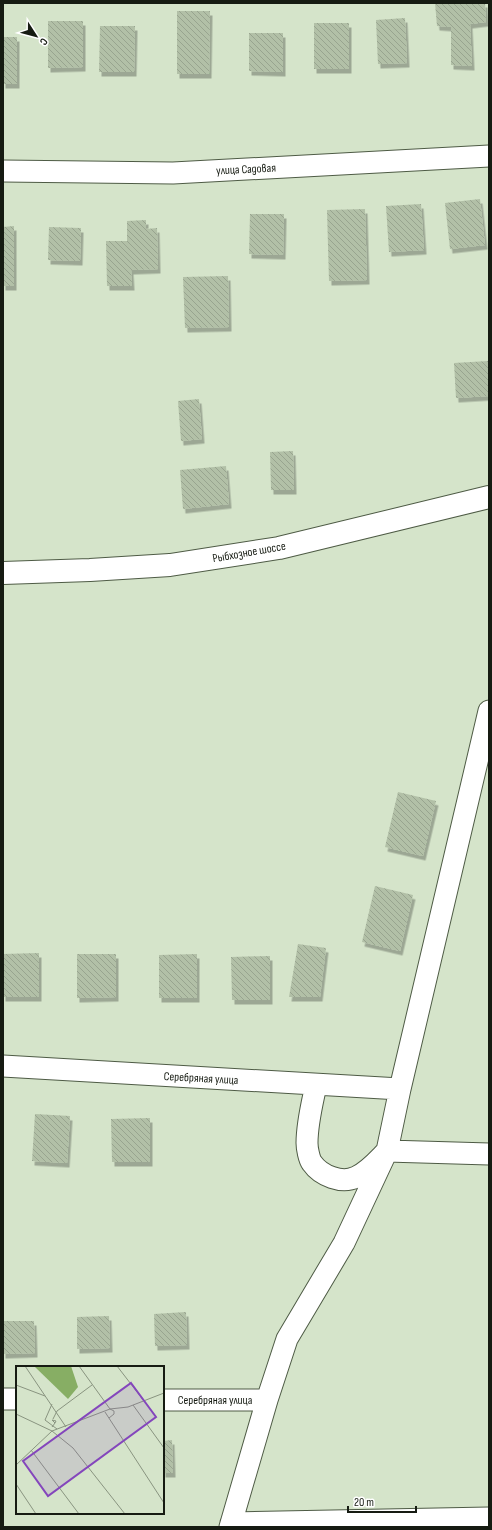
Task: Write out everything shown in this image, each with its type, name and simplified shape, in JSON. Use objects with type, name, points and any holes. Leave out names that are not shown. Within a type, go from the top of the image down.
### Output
[{"type":"street","name":"улица Садовая","points":[[3,171],[173,172],[489,156]]},
{"type":"street","name":"Рыбхозное шоссе","points":[[3,573],[170,565],[279,548],[489,497]]},
{"type":"street","points":[[489,712],[400,1089],[387,1151],[344,1243],[287,1339],[267,1400],[231,1525],[489,1518]]},
{"type":"street","name":"Серебряная улица","points":[[3,1066],[400,1089]]},
{"type":"street","points":[[316,1085],[309,1114],[307,1144],[311,1163],[321,1172],[331,1177],[343,1179],[356,1178],[371,1168],[387,1151],[489,1154]]},
{"type":"street","points":[[3,1399],[16,1399]]},
{"type":"street","name":"Серебряная улица","points":[[164,1400],[267,1400]]},
{"type":"building","points":[[435,3],[485,3],[486,22],[470,24],[472,66],[451,65],[451,27],[437,26]]},
{"type":"building","points":[[177,11],[210,11],[209,74],[177,74]]},
{"type":"building","points":[[405,18],[407,63],[378,64],[376,20]]},
{"type":"building","points":[[48,21],[83,21],[83,67],[48,68]]},
{"type":"building","points":[[314,23],[349,23],[349,69],[314,69]]},
{"type":"building","points":[[100,26],[135,26],[134,72],[99,72]]},
{"type":"building","points":[[249,33],[283,33],[283,72],[249,71]]},
{"type":"building","points":[[3,37],[17,37],[17,84],[3,84]]},
{"type":"building","points":[[480,199],[485,245],[450,249],[445,203]]},
{"type":"building","points":[[421,204],[424,250],[389,252],[386,206]]},
{"type":"building","points":[[365,209],[367,280],[329,281],[327,210]]},
{"type":"building","points":[[250,214],[284,214],[283,255],[249,254]]},
{"type":"building","points":[[146,220],[146,229],[157,228],[158,269],[131,270],[132,286],[107,286],[106,241],[127,241],[127,221]]},
{"type":"building","points":[[14,226],[14,286],[3,286],[3,227]]},
{"type":"building","points":[[49,227],[81,228],[80,261],[48,260]]},
{"type":"building","points":[[228,276],[229,327],[185,328],[183,277]]},
{"type":"building","points":[[488,361],[489,396],[456,398],[454,363]]},
{"type":"building","points":[[199,399],[202,439],[181,441],[178,401]]},
{"type":"building","points":[[293,451],[294,490],[271,490],[270,452]]},
{"type":"building","points":[[226,466],[229,504],[183,509],[180,470]]},
{"type":"building","points":[[398,792],[436,801],[423,856],[385,847]]},
{"type":"building","points":[[375,886],[413,895],[400,951],[362,942]]},
{"type":"building","points":[[298,944],[326,948],[320,997],[289,997]]},
{"type":"building","points":[[39,953],[39,997],[3,997],[3,954]]},
{"type":"building","points":[[77,954],[116,954],[116,997],[77,998]]},
{"type":"building","points":[[197,954],[197,998],[159,998],[159,955]]},
{"type":"building","points":[[270,956],[270,1000],[232,1000],[231,957]]},
{"type":"building","points":[[35,1114],[70,1116],[67,1163],[32,1161]]},
{"type":"building","points":[[150,1118],[150,1162],[112,1162],[111,1119]]},
{"type":"building","points":[[186,1312],[187,1345],[155,1346],[154,1314]]},
{"type":"building","points":[[109,1316],[110,1348],[77,1349],[77,1317]]},
{"type":"building","points":[[3,1321],[34,1321],[35,1353],[3,1354]]},
{"type":"building","points":[[172,1440],[173,1473],[164,1473],[164,1441]]}]
